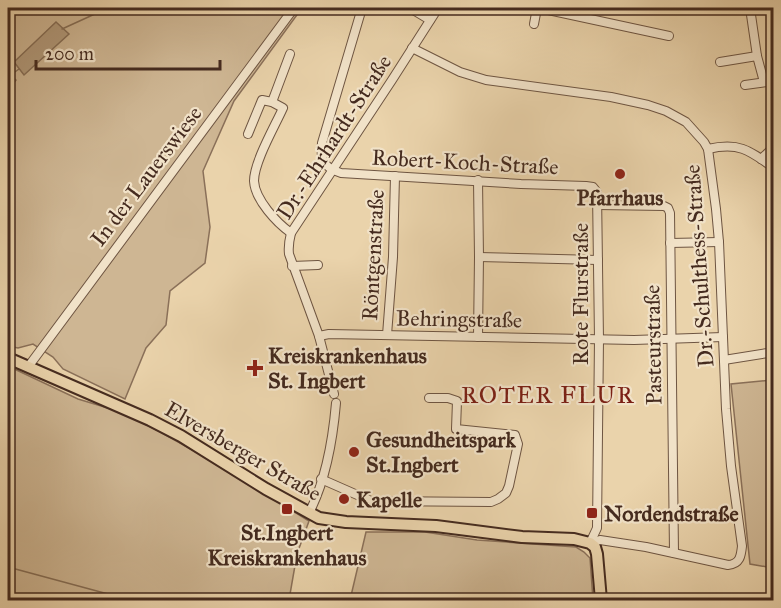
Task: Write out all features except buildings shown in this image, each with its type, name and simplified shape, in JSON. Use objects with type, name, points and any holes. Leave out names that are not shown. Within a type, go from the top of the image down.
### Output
[{"type":"main road","name":"Elversberger Straße","points":[[8,358],[121,406],[181,436],[266,489],[309,513],[327,520],[436,526],[522,537],[574,539],[590,543]]},
{"type":"main road","points":[[590,543],[595,547],[597,554],[601,600]]},
{"type":"street","name":"In der Lauerswiese","points":[[28,367],[294,8]]},
{"type":"street","points":[[333,170],[323,161],[322,143],[362,8]]},
{"type":"street","points":[[410,8],[430,20]]},
{"type":"street","name":"Dr.-Ehrhardt-Straße","points":[[334,394],[319,336],[292,266],[288,246],[291,233],[438,8]]},
{"type":"street","points":[[534,24],[538,8],[669,36]]},
{"type":"street","points":[[750,8],[757,56],[764,82]]},
{"type":"street","name":"Dr.-Schulthess-Straße","points":[[412,48],[460,72],[486,80],[611,97],[658,108],[686,123],[708,149],[719,242],[726,409],[742,554],[734,564],[728,565],[674,553]]},
{"type":"street","points":[[272,102],[290,54]]},
{"type":"street","points":[[720,62],[757,56]]},
{"type":"street","points":[[745,85],[774,81]]},
{"type":"street","points":[[248,134],[262,100],[283,108],[264,149],[254,178],[268,212],[291,233]]},
{"type":"street","points":[[708,149],[732,146],[753,153],[774,168]]},
{"type":"street","points":[[761,159],[774,147]]},
{"type":"street","name":"Robert-Koch-Straße","points":[[333,170],[341,173],[586,186],[595,189]]},
{"type":"street","name":"Röntgenstraße","points":[[387,335],[393,257],[395,176]]},
{"type":"street","points":[[477,180],[478,337]]},
{"type":"street","name":"Rote Flurstraße","points":[[590,543],[597,528],[599,339],[598,205],[595,189]]},
{"type":"street","name":"Pasteurstraße","points":[[598,205],[664,206],[670,213],[674,553]]},
{"type":"street","points":[[670,243],[719,242]]},
{"type":"street","points":[[479,257],[598,260]]},
{"type":"street","points":[[292,266],[318,265]]},
{"type":"street","name":"Behringstraße","points":[[319,336],[329,334],[671,340],[723,337]]},
{"type":"street","points":[[724,360],[774,352]]},
{"type":"street","points":[[321,479],[371,501],[491,502],[506,493],[518,444],[514,435],[456,429],[457,401],[448,398],[429,398]]},
{"type":"street","points":[[309,513],[331,440],[336,404]]},
{"type":"street","points":[[590,543],[600,540],[674,553]]},
{"type":"shaded area","points":[[8,8],[302,8],[234,101],[203,171],[210,227],[205,263],[170,291],[166,325],[146,348],[125,399],[63,369],[53,357],[33,344],[18,348],[8,346],[8,90],[16,80],[8,73]]},
{"type":"shaded area","points":[[56,22],[69,34],[24,75],[14,62]]},
{"type":"shaded area","points":[[8,366],[78,399],[121,412],[162,433],[309,521],[297,554],[289,600],[8,600]]},
{"type":"shaded area","points":[[774,380],[773,568],[750,564],[731,384]]},
{"type":"shaded area","points":[[366,532],[425,532],[477,540],[576,547],[590,558],[593,600],[350,600]]},
{"type":"waterway","points":[[62,29],[108,8]]},
{"type":"waterway","points":[[8,77],[19,69]]},
{"type":"waterway","points":[[8,567],[108,594],[113,600]]},
{"type":"place","name":"Pfarrhaus","points":[[620,174]]},
{"type":"place","name":"Kreiskrankenhaus St. Ingbert","points":[[255,368]]},
{"type":"place","name":"Gesundheitspark St.Ingbert","points":[[354,452]]},
{"type":"place","name":"Kapelle","points":[[344,499]]},
{"type":"place","name":"St.Ingbert Kreiskrankenhaus","points":[[287,509]]},
{"type":"place","name":"Nordendstraße","points":[[592,513]]},
{"type":"district","name":"ROTER FLUR","points":[[548,395]]}]
